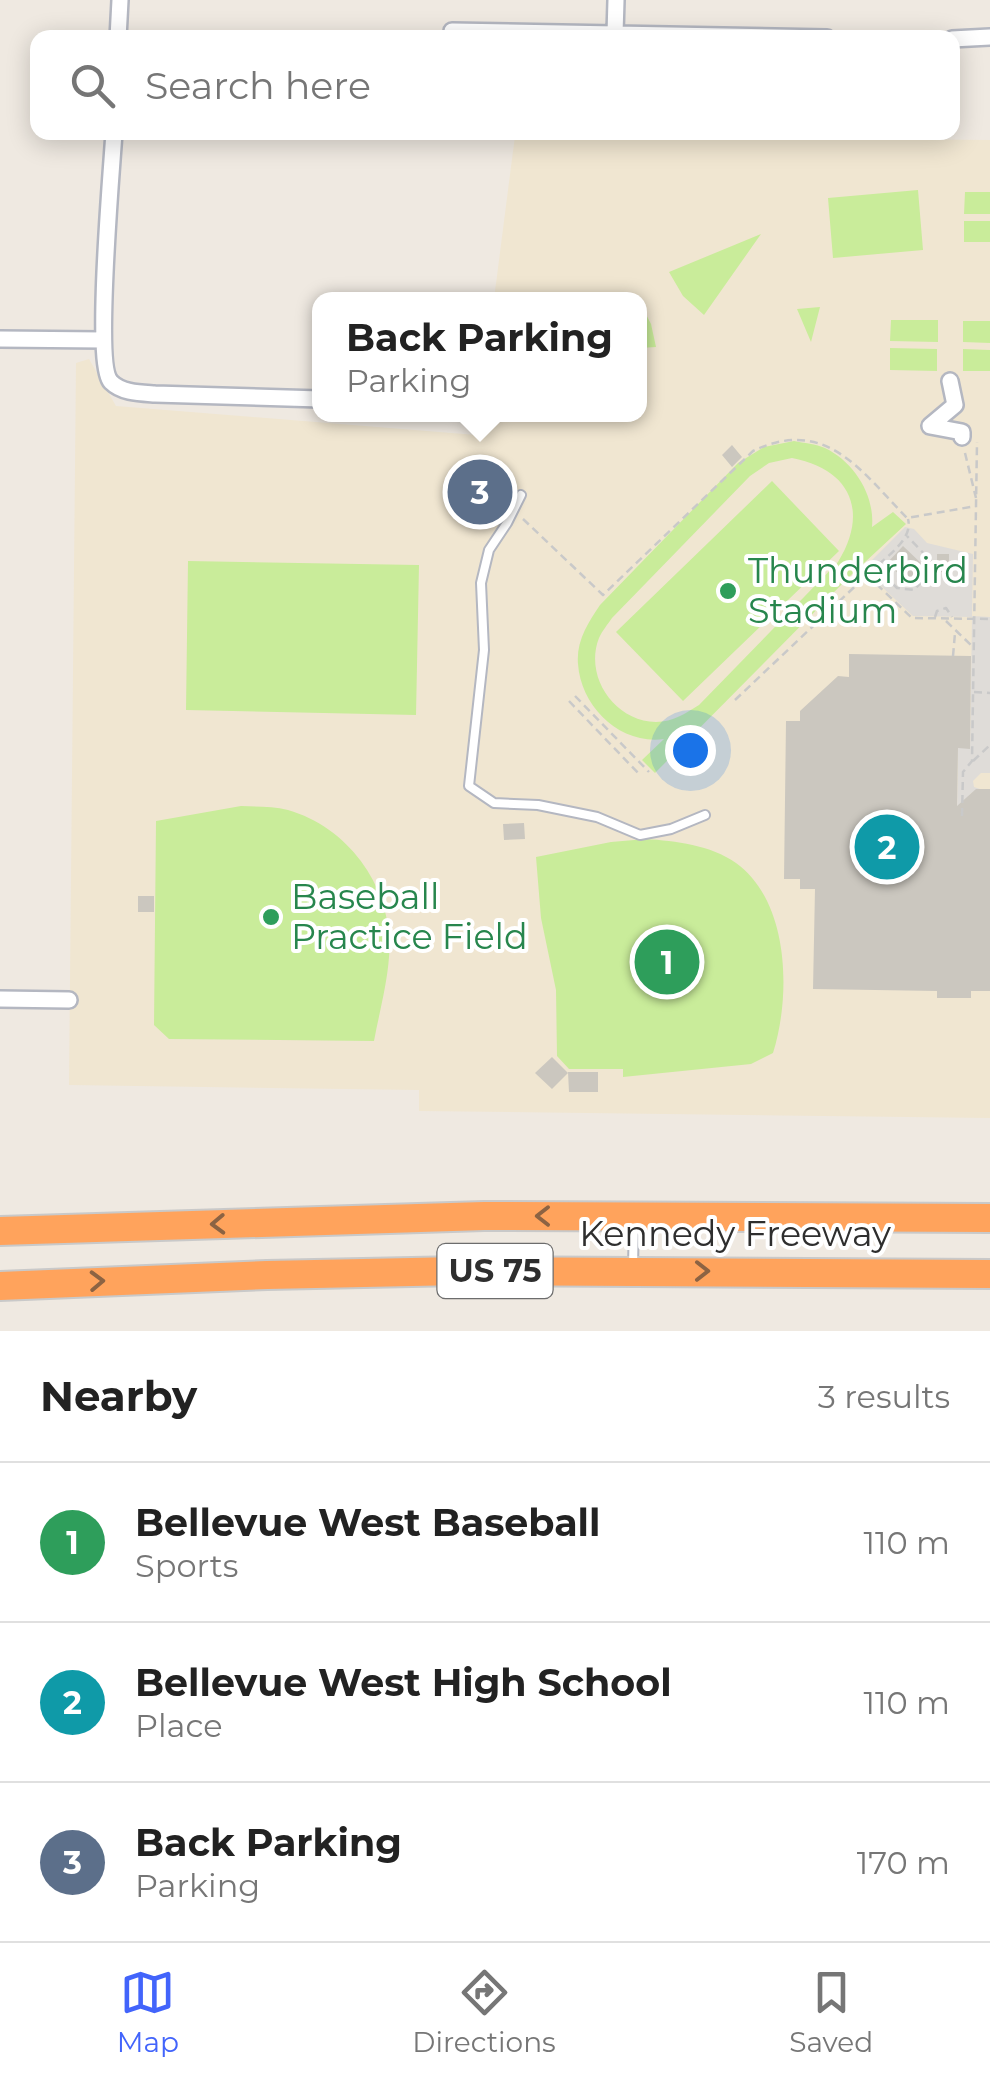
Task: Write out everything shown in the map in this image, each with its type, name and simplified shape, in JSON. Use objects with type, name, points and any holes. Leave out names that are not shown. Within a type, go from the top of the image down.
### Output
[{"type":"highway","name":"Kennedy Freeway","points":[[0,1231],[484,1216],[990,1218]]},
{"type":"highway","name":"Kennedy Freeway","points":[[0,1286],[286,1274],[990,1274]]},
{"type":"street","points":[[118,30],[120,0]]},
{"type":"street","points":[[615,30],[616,0]]},
{"type":"street","points":[[960,38],[990,38]]},
{"type":"street","points":[[114,140],[102,340],[107,376],[112,383],[128,392],[312,399]]},
{"type":"street","points":[[0,339],[102,340]]},
{"type":"street","points":[[950,381],[956,405],[930,426],[962,432],[970,439]]},
{"type":"street","points":[[0,999],[69,1000]]},
{"type":"lane","points":[[520,495],[488,550],[482,583],[484,650],[469,786],[494,803],[597,817],[640,834],[705,815]]},
{"type":"lane","points":[[633,1271],[634,1217]]},
{"type":"path","points":[[970,439],[976,502],[972,761]]},
{"type":"path","points":[[970,439],[976,502]]},
{"type":"path","points":[[513,510],[603,595],[753,452],[770,443],[803,440],[836,448],[852,461],[911,523],[907,536],[734,700]]},
{"type":"path","points":[[907,518],[976,502]]},
{"type":"path","points":[[876,566],[897,588],[914,590],[932,571],[932,562],[907,536]]},
{"type":"path","points":[[866,575],[912,618],[990,619]]},
{"type":"path","points":[[935,618],[937,611],[946,608],[952,618]]},
{"type":"path","points":[[944,618],[974,646]]},
{"type":"path","points":[[953,656],[956,630]]},
{"type":"path","points":[[973,692],[990,692]]},
{"type":"path","points":[[574,696],[649,772]]},
{"type":"path","points":[[569,701],[642,776]]},
{"type":"path","points":[[962,816],[962,772],[990,744]]},
{"type":"shaded area","points":[[514,140],[990,140],[990,1118],[419,1111],[419,1090],[69,1085],[76,363],[89,359],[116,406],[476,435],[478,422],[647,422],[647,292],[495,292]]},
{"type":"shaded area","points":[[905,527],[914,529],[927,543],[973,554],[972,616],[990,617],[990,773],[981,773],[973,781],[974,787],[980,789],[970,794],[970,815],[957,815],[958,748],[970,748],[972,617],[913,616],[863,569]]},
{"type":"green space","points":[[918,190],[923,250],[833,258],[828,198]]},
{"type":"green space","points":[[965,192],[990,192],[990,214],[964,214]]},
{"type":"green space","points":[[964,221],[990,221],[990,242],[964,242]]},
{"type":"green space","points":[[761,234],[704,315],[683,296],[669,272]]},
{"type":"green space","points":[[820,307],[811,342],[797,309]]},
{"type":"green space","points":[[647,316],[651,324],[656,347],[647,348]]},
{"type":"green space","points":[[891,320],[938,320],[938,342],[890,341]]},
{"type":"green space","points":[[963,321],[990,321],[990,343],[963,342]]},
{"type":"green space","points":[[890,348],[937,349],[937,371],[890,370]]},
{"type":"green space","points":[[963,349],[990,350],[990,371],[963,371]]},
{"type":"green space","points":[[794,441],[825,448],[845,462],[861,481],[870,503],[872,527],[893,512],[906,524],[655,773],[642,760],[664,739],[632,736],[595,708],[581,680],[581,640],[600,605],[738,463],[764,447]],"holes":[[[792,458],[812,464],[841,483],[853,510],[847,544],[838,562],[699,705],[674,719],[656,722],[627,714],[606,694],[596,667],[599,638],[612,618],[750,476],[769,463]]]},
{"type":"green space","name":"Thunderbird Stadium","points":[[772,481],[839,551],[683,701],[616,632]]},
{"type":"green space","points":[[188,561],[419,565],[416,715],[186,710]]},
{"type":"green space","name":"Baseball Practice Field","points":[[241,806],[282,809],[331,831],[349,847],[376,887],[385,909],[389,957],[374,1041],[169,1039],[154,1025],[156,821]]},
{"type":"green space","points":[[646,839],[692,845],[726,857],[754,880],[767,901],[776,925],[783,978],[773,1053],[751,1064],[623,1077],[623,1069],[569,1069],[557,1056],[556,990],[541,918],[536,857]]},
{"type":"building","points":[[732,445],[742,457],[732,467],[722,455]]},
{"type":"building","points":[[903,546],[923,565],[907,582],[887,563]]},
{"type":"building","points":[[937,554],[949,554],[949,572],[937,572]]},
{"type":"building","points":[[849,654],[971,656],[970,749],[958,748],[957,806],[976,789],[990,789],[990,991],[971,991],[971,998],[937,998],[937,991],[813,989],[815,889],[800,889],[800,879],[784,879],[786,721],[800,721],[800,711],[838,676],[849,677]]},
{"type":"building","points":[[524,823],[525,839],[504,840],[503,824]]},
{"type":"building","points":[[138,896],[154,896],[154,912],[138,912]]},
{"type":"building","points":[[552,1057],[568,1073],[552,1089],[535,1073]]},
{"type":"building","points":[[568,1072],[598,1072],[598,1092],[569,1092]]},
{"type":"place","name":"Back Parking","points":[[480,492]]},
{"type":"place","name":"Thunderbird Stadium","points":[[728,591]]},
{"type":"place","name":"Bellevue West High School","points":[[887,847]]},
{"type":"place","name":"Baseball Practice Field","points":[[271,917]]},
{"type":"place","name":"Bellevue West Baseball","points":[[667,962]]}]
